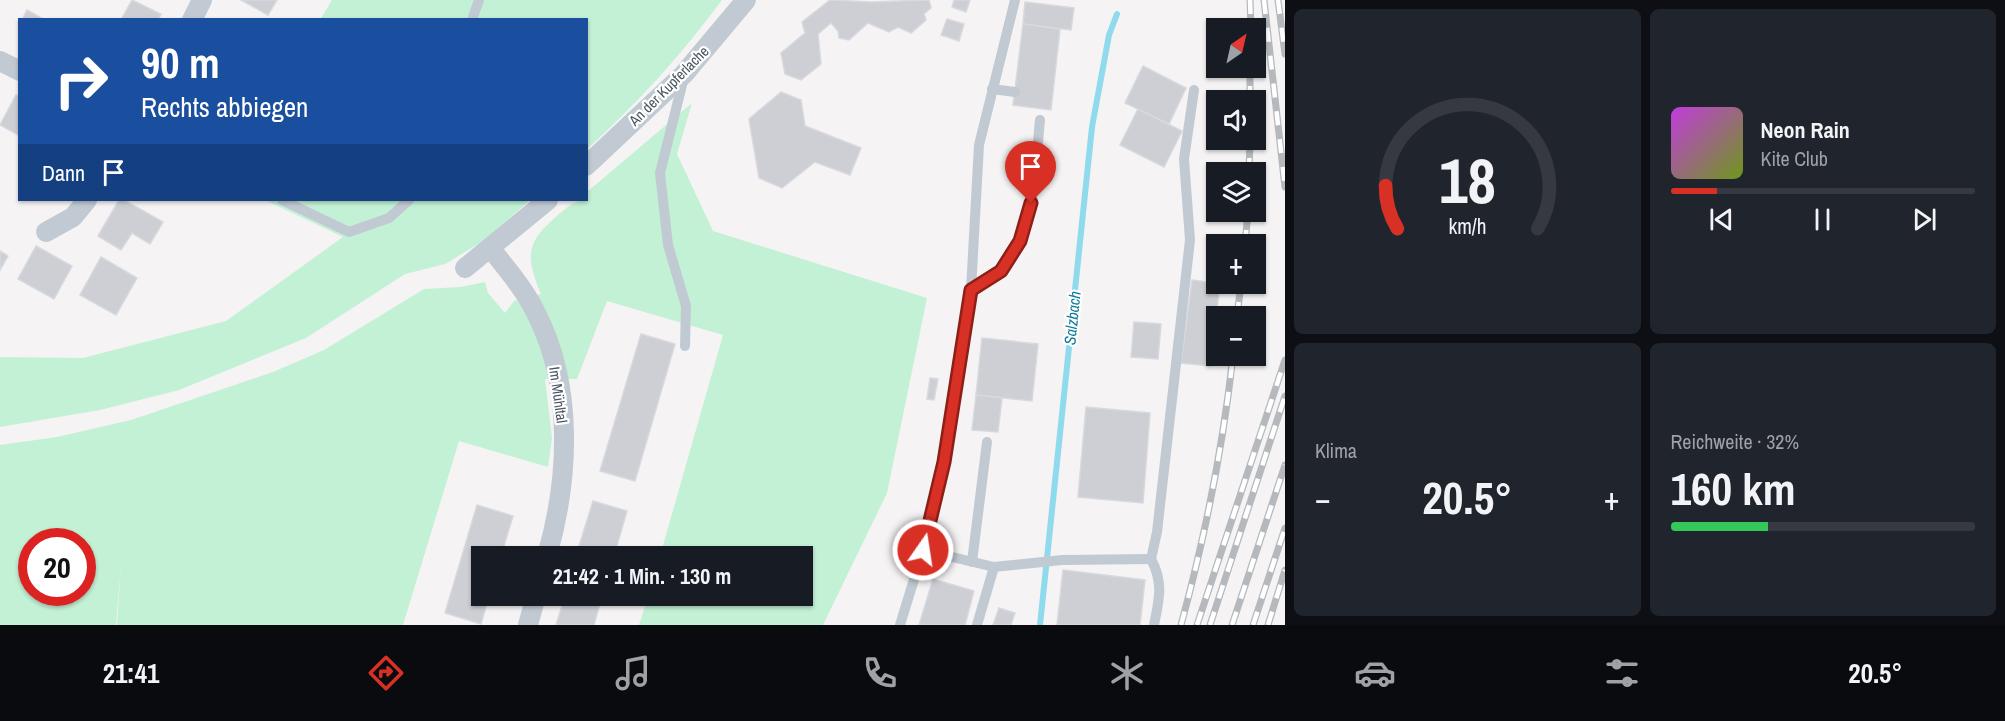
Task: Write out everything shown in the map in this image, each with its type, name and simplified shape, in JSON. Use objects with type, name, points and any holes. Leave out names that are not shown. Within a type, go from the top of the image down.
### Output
[{"type":"street","points":[[193,18],[202,0]]},
{"type":"street","name":"An der Kupferlache","points":[[588,164],[684,74],[746,0]]},
{"type":"street","points":[[0,61],[18,70]]},
{"type":"street","points":[[46,232],[73,217],[86,201]]},
{"type":"street","points":[[465,268],[547,201]]},
{"type":"street","name":"Im Mühltal","points":[[491,249],[536,312],[556,371],[562,410],[562,484],[559,512],[550,546]]},
{"type":"street","points":[[528,625],[533,606]]},
{"type":"lane","points":[[473,18],[479,0]]},
{"type":"lane","points":[[900,625],[923,550],[944,462],[971,290],[979,145],[1015,0]]},
{"type":"lane","points":[[684,74],[660,173],[668,245],[686,306],[685,346]]},
{"type":"lane","points":[[992,89],[1015,92]]},
{"type":"lane","points":[[1154,625],[1162,588],[1159,572],[1151,559],[1157,532],[1190,240],[1184,159],[1194,90]]},
{"type":"lane","points":[[971,290],[1001,271],[1020,241],[1031,203],[1040,120]]},
{"type":"lane","points":[[284,201],[349,232],[367,228],[389,218],[408,201]]},
{"type":"lane","points":[[972,562],[987,442]]},
{"type":"lane","points":[[923,550],[994,567],[1062,560],[1151,559]]},
{"type":"lane","points":[[977,625],[994,567]]},
{"type":"green space","points":[[332,0],[722,0],[658,78],[588,148],[588,18],[321,18]]},
{"type":"green space","points":[[692,103],[677,154],[713,231],[927,298],[887,493],[823,625],[639,625],[645,606],[813,606],[813,546],[663,546],[723,335],[607,301],[577,379],[545,379],[552,438],[548,467],[459,441],[403,625],[117,625],[121,566],[116,625],[0,625],[0,445],[57,437],[131,420],[273,372],[324,350],[424,289],[460,287],[485,282],[488,293],[505,313],[514,301],[541,294],[532,269],[534,242],[547,225],[565,209],[580,201],[588,201],[588,191]]},
{"type":"green space","points":[[267,201],[529,201],[485,240],[445,264],[405,274],[306,338],[179,390],[100,410],[0,427],[0,357],[83,358],[226,321],[343,237]]},
{"type":"building","points":[[132,0],[161,14],[159,18],[122,18]]},
{"type":"building","points":[[241,0],[277,0],[268,15]]},
{"type":"building","points":[[830,0],[871,2],[929,0],[931,8],[924,14],[926,20],[911,33],[898,27],[889,32],[868,23],[849,40],[839,38],[838,31],[831,23],[818,34],[821,64],[801,80],[785,74],[781,53],[805,33],[802,22]]},
{"type":"building","points":[[954,0],[970,0],[966,12],[952,7]]},
{"type":"building","points":[[1025,2],[1074,8],[1071,30],[1023,24]]},
{"type":"building","points":[[27,10],[41,18],[23,18]]},
{"type":"building","points":[[947,19],[964,24],[959,41],[941,35]]},
{"type":"building","points":[[1023,24],[1060,29],[1051,110],[1013,105]]},
{"type":"building","points":[[1143,66],[1186,88],[1169,124],[1125,103]]},
{"type":"building","points":[[781,92],[801,100],[805,126],[861,148],[850,175],[815,162],[782,188],[759,178],[749,119]]},
{"type":"building","points":[[16,95],[18,96],[18,135],[0,125]]},
{"type":"building","points":[[1138,109],[1182,131],[1164,167],[1120,145]]},
{"type":"building","points":[[118,201],[126,201],[163,222],[150,244],[132,233],[121,250],[98,236]]},
{"type":"building","points":[[36,246],[72,266],[54,299],[18,279]]},
{"type":"building","points":[[0,251],[8,256],[0,270]]},
{"type":"building","points":[[101,257],[137,278],[116,315],[80,295]]},
{"type":"building","points":[[1192,280],[1206,282],[1206,294],[1219,294],[1217,306],[1206,306],[1206,366],[1181,363]]},
{"type":"building","points":[[1134,322],[1161,324],[1158,359],[1131,357]]},
{"type":"building","points":[[641,334],[675,344],[635,481],[600,471]]},
{"type":"building","points":[[982,338],[1038,344],[1032,401],[976,395]]},
{"type":"building","points":[[930,378],[938,379],[934,400],[927,399]]},
{"type":"building","points":[[976,395],[1002,398],[998,432],[972,430]]},
{"type":"building","points":[[1086,407],[1150,413],[1143,503],[1078,497]]},
{"type":"building","points":[[593,501],[627,511],[617,546],[579,546]]},
{"type":"building","points":[[477,505],[513,516],[504,546],[471,546],[471,606],[486,606],[481,624],[445,613]]},
{"type":"building","points":[[1063,570],[1145,580],[1140,625],[1057,625]]},
{"type":"building","points":[[933,579],[974,591],[965,625],[919,625]]},
{"type":"building","points":[[562,606],[599,606],[594,625],[556,625]]},
{"type":"building","points":[[999,608],[1015,613],[1011,625],[993,625]]},
{"type":"waterway","name":"Salzbach","points":[[1040,625],[1092,127],[1109,35],[1117,14]]},
{"type":"railway","points":[[1250,0],[1251,18]]},
{"type":"railway","points":[[1264,0],[1285,187]]},
{"type":"railway","points":[[1278,0],[1285,54]]},
{"type":"railway","points":[[1250,78],[1250,90]]},
{"type":"railway","points":[[1249,162],[1250,150]]},
{"type":"railway","points":[[1246,234],[1247,222]]},
{"type":"railway","points":[[1238,306],[1240,294]]},
{"type":"railway","points":[[1197,625],[1285,360]]},
{"type":"railway","points":[[1181,625],[1212,491],[1232,366]]},
{"type":"railway","points":[[1210,625],[1285,396]]},
{"type":"railway","points":[[1232,625],[1285,465]]},
{"type":"railway","points":[[1253,625],[1285,528]]},
{"type":"railway","points":[[1268,625],[1285,570]]},
{"type":"route","points":[[923,550],[944,462],[971,290],[1001,271],[1020,241],[1031,203]]}]
